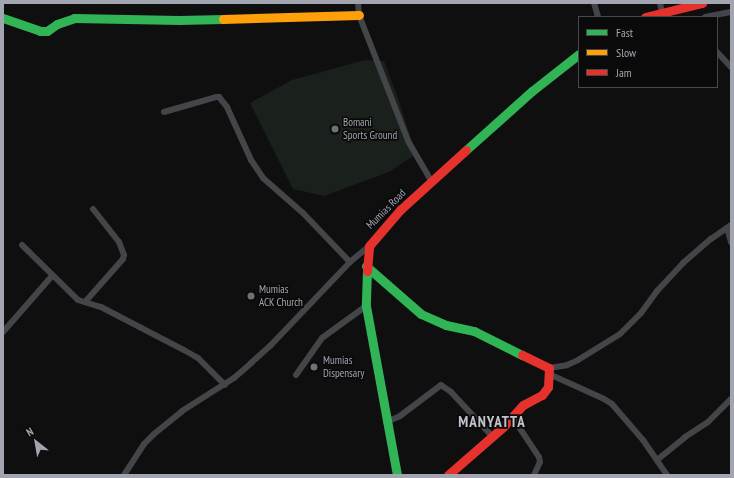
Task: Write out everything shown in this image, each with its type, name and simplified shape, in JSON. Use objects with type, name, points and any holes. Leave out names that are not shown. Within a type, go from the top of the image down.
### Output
[{"type":"street","points":[[358,3],[359,15],[408,141],[432,182]]},
{"type":"street","points":[[594,3],[598,16]]},
{"type":"street","points":[[660,3],[662,13]]},
{"type":"street","points":[[649,16],[662,13],[673,14],[702,3]]},
{"type":"street","points":[[710,16],[731,12]]},
{"type":"street","points":[[3,18],[40,32],[47,31],[57,24],[74,18],[179,20],[359,15]]},
{"type":"street","points":[[718,53],[731,67]]},
{"type":"street","name":"Mumias Road","points":[[398,475],[386,422],[366,306],[366,266],[369,246],[400,210],[532,91],[578,55]]},
{"type":"street","points":[[164,112],[219,97],[227,107],[251,160],[263,178],[303,213],[350,262]]},
{"type":"street","points":[[85,302],[123,259],[124,255],[119,242],[93,210]]},
{"type":"street","points":[[549,371],[578,360],[620,334],[641,313],[657,291],[683,263],[711,239],[729,227],[731,242]]},
{"type":"street","points":[[22,245],[78,300],[93,303],[198,358],[225,385]]},
{"type":"street","points":[[124,475],[144,444],[164,424],[225,385],[271,345],[350,262],[369,246]]},
{"type":"street","points":[[366,266],[421,314],[446,325],[480,334],[612,404],[631,424],[667,475]]},
{"type":"street","points":[[3,332],[52,276]]},
{"type":"street","points":[[296,375],[322,338],[366,306]]},
{"type":"street","points":[[448,475],[493,437],[513,418],[523,405],[542,395],[548,387],[549,371]]},
{"type":"street","points":[[386,422],[400,416],[441,385],[452,392],[493,437]]},
{"type":"street","points":[[657,460],[685,437],[708,422],[731,399]]},
{"type":"street","points":[[513,418],[539,457],[540,462],[534,475]]},
{"type":"shaded area","name":"Bomani Sports Ground","points":[[365,60],[384,61],[416,154],[389,172],[324,196],[293,189],[250,103],[292,80]]},
{"type":"traffic: fast","points":[[3,18],[40,31],[47,31],[57,24],[74,18],[179,20],[223,19]]},
{"type":"traffic: fast","points":[[466,150],[532,91],[578,55]]},
{"type":"traffic: fast","points":[[366,266],[421,314],[446,325],[474,331],[522,355]]},
{"type":"traffic: fast","points":[[367,271],[366,306],[397,475]]},
{"type":"traffic: slow","points":[[223,19],[359,15]]},
{"type":"traffic: jam","points":[[649,16],[702,3]]},
{"type":"traffic: jam","points":[[367,271],[369,246],[400,210],[466,150]]},
{"type":"traffic: jam","points":[[448,475],[503,427],[523,405],[542,395],[548,387],[549,368],[522,355]]},
{"type":"place","name":"Bomani Sports Ground","points":[[335,129]]},
{"type":"place","name":"Mumias ACK Church","points":[[251,296]]},
{"type":"place","name":"Mumias Dispensary","points":[[314,367]]},
{"type":"district","name":"MANYATTA","points":[[492,422]]}]
